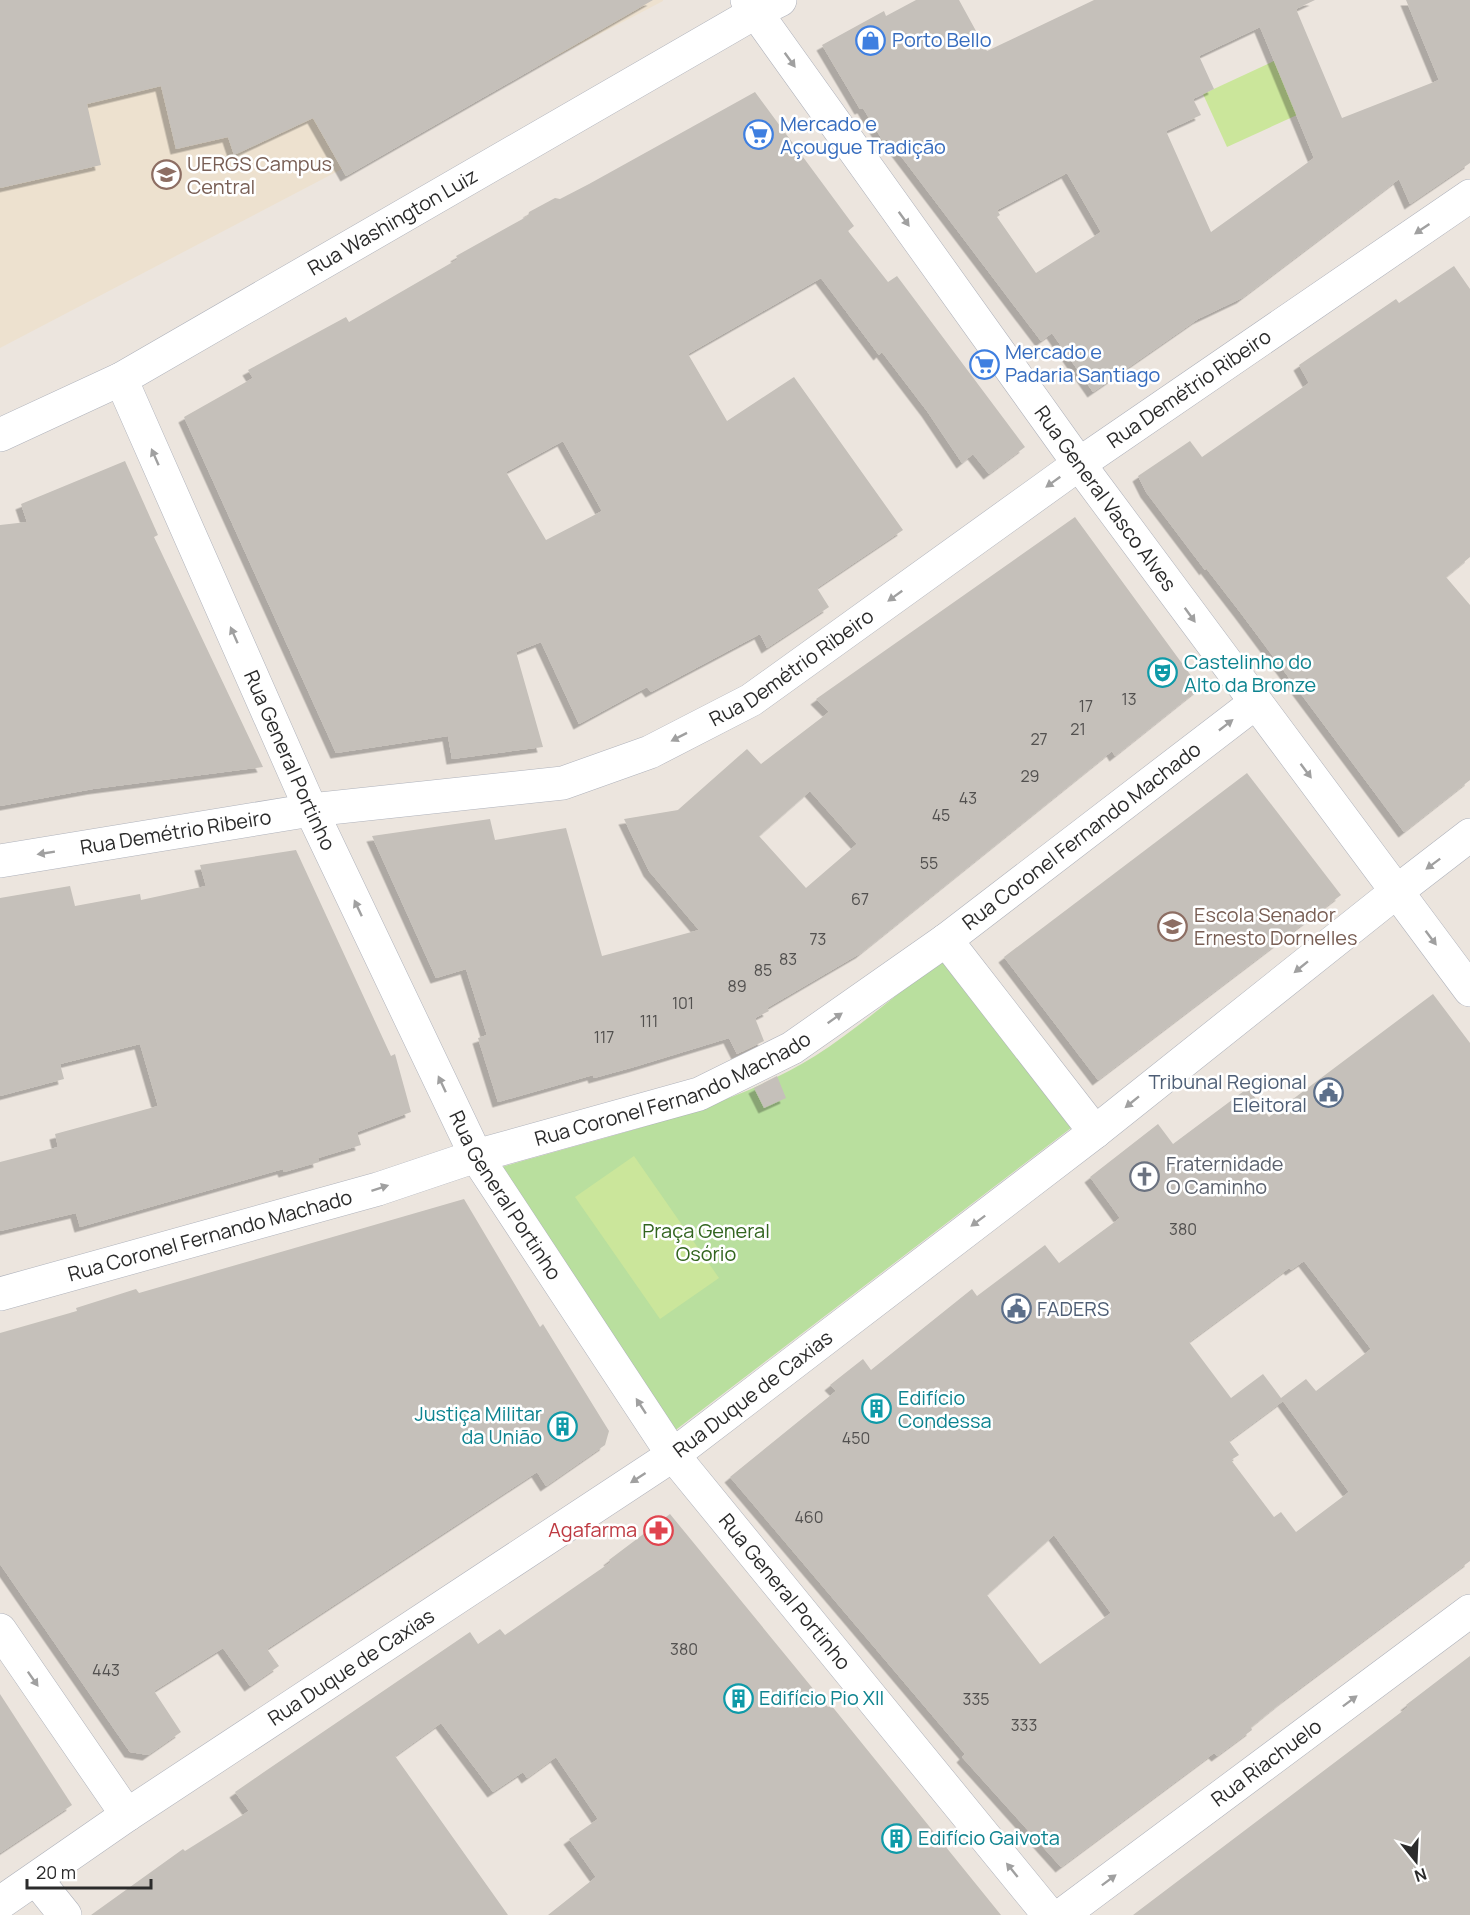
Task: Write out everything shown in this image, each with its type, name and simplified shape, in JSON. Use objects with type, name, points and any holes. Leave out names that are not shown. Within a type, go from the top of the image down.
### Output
[{"type":"street","name":"Rua Washington Luiz","points":[[0,435],[121,379],[761,4]]},
{"type":"street","name":"Rua General Vasco Alves","points":[[761,4],[1079,464],[1470,990]]},
{"type":"street","name":"Rua Demétrio Ribeiro","points":[[0,861],[311,810],[563,783],[650,752],[751,700],[1079,464],[1470,196]]},
{"type":"street","name":"Rua General Portinho","points":[[121,379],[311,810],[476,1156],[673,1455],[1048,1915]]},
{"type":"street","name":"Rua Coronel Fernando Machado","points":[[0,1294],[378,1189],[476,1156],[699,1094],[792,1048],[946,940],[1255,703]]},
{"type":"street","name":"Rua Duque de Caxias","points":[[0,1903],[128,1815],[673,1455],[1095,1132],[1470,835]]},
{"type":"street","points":[[946,940],[1095,1132]]},
{"type":"street","name":"Rua Riachuelo","points":[[1062,1915],[1470,1611]]},
{"type":"street","points":[[0,1630],[128,1815]]},
{"type":"street","points":[[36,1879],[65,1915]]},
{"type":"shaded area","name":"UERGS Campus Central","points":[[0,0],[663,0],[663,1],[0,348]]},
{"type":"green space","points":[[1274,61],[1297,115],[1227,147],[1203,94]]},
{"type":"green space","name":"Praça General Osório","points":[[942,960],[1075,1125],[673,1432],[502,1167],[663,1121],[743,1092],[780,1075],[831,1045]]},
{"type":"green space","points":[[634,1156],[719,1278],[660,1319],[575,1197]]},
{"type":"building","name":"UERGS Campus Central","points":[[0,0],[653,0],[346,176],[313,118],[234,155],[228,137],[176,149],[161,86],[87,104],[101,165],[0,188]]},
{"type":"building","points":[[916,0],[959,0],[987,51],[1094,0],[1315,0],[1296,9],[1342,118],[1439,80],[1406,0],[1470,0],[1470,163],[1410,204],[1399,179],[1242,298],[1198,319],[1093,392],[1052,333],[1041,341],[888,139],[883,141],[863,108],[860,109],[822,45],[884,11],[886,16]],"holes":[[[1260,27],[1314,158],[1211,232],[1166,131],[1201,115],[1193,99],[1214,89],[1199,56]],[[1067,173],[1101,232],[1036,273],[997,217],[1000,215],[997,210]]]},
{"type":"building","points":[[755,92],[854,226],[848,231],[888,282],[897,276],[1025,447],[989,474],[973,454],[962,463],[927,411],[882,352],[879,355],[821,278],[688,354],[727,421],[794,377],[903,530],[817,588],[829,607],[767,648],[760,634],[651,692],[647,687],[579,724],[541,642],[516,652],[543,747],[452,759],[448,736],[336,753],[184,417],[253,378],[248,370],[346,317],[349,322],[458,259],[456,256],[528,216],[529,212],[589,184]],"holes":[[[563,441],[602,511],[546,540],[506,472]]]},
{"type":"building","points":[[1454,266],[1470,289],[1470,557],[1446,577],[1470,605],[1470,780],[1404,832],[1240,612],[1146,492],[1138,476],[1190,441],[1202,457],[1309,383],[1299,365],[1396,299],[1399,303]]},
{"type":"building","points":[[125,461],[158,535],[154,537],[263,767],[93,789],[0,806],[0,525],[27,522],[21,504]]},
{"type":"building","points":[[1075,517],[1200,688],[1115,756],[1112,751],[861,953],[767,1008],[769,1011],[755,1018],[764,1041],[737,1054],[729,1038],[634,1067],[594,1078],[593,1075],[498,1102],[478,1038],[487,1035],[466,969],[436,978],[372,836],[490,819],[495,840],[566,828],[602,956],[699,930],[649,871],[624,819],[678,810],[747,749],[761,764],[829,712],[816,699]],"holes":[[[810,791],[857,844],[806,888],[759,836]]]},
{"type":"building","name":"Escola Senador Ernesto Dornelles","points":[[1247,773],[1341,895],[1098,1080],[1004,957]]},
{"type":"building","points":[[296,850],[391,1056],[395,1054],[411,1112],[357,1132],[361,1145],[318,1158],[319,1162],[284,1172],[283,1169],[80,1227],[76,1213],[0,1231],[0,1162],[58,1147],[55,1134],[158,1106],[140,1044],[60,1064],[64,1079],[0,1096],[0,898],[70,886],[75,906],[140,894],[141,900],[206,886],[200,865]]},
{"type":"building","points":[[1433,994],[1470,1043],[1470,1561],[1284,1700],[1251,1727],[1252,1730],[1217,1756],[1214,1753],[1061,1867],[962,1757],[965,1754],[730,1477],[836,1391],[830,1385],[863,1359],[871,1370],[972,1289],[977,1296],[1045,1245],[1059,1263],[1120,1218],[1090,1177],[1158,1124],[1173,1144],[1248,1088],[1269,1117]],"holes":[[[1304,1261],[1371,1349],[1316,1391],[1306,1379],[1281,1398],[1263,1374],[1231,1398],[1189,1342],[1289,1268],[1291,1270]],[[1283,1401],[1349,1492],[1296,1532],[1281,1512],[1274,1517],[1231,1460],[1239,1455],[1229,1441]],[[1054,1535],[1111,1613],[1040,1664],[987,1595]]]},
{"type":"building","points":[[777,1076],[786,1098],[764,1108],[754,1088]]},
{"type":"building","points":[[464,1199],[540,1327],[543,1324],[609,1431],[605,1445],[546,1486],[537,1472],[267,1649],[279,1666],[250,1686],[223,1648],[154,1691],[181,1732],[148,1755],[130,1752],[0,1564],[0,1333],[77,1311],[76,1308],[136,1289],[139,1293]]},
{"type":"building","points":[[670,1514],[828,1707],[831,1705],[1001,1915],[548,1915],[596,1877],[569,1839],[598,1819],[556,1757],[527,1778],[523,1772],[493,1792],[441,1723],[395,1756],[508,1915],[91,1915],[183,1849],[185,1851],[249,1811],[235,1792],[470,1632],[478,1644],[500,1629],[505,1635],[611,1562],[609,1560]]},
{"type":"building","points":[[1470,1656],[1470,1915],[1133,1915],[1408,1707],[1406,1705]]},
{"type":"building","points":[[0,1694],[72,1805],[0,1853]]},
{"type":"place","name":"Porto Bello","points":[[871,40]]},
{"type":"place","name":"Mercado e Açougue Tradição","points":[[759,135]]},
{"type":"place","name":"UERGS Campus Central","points":[[166,175]]},
{"type":"place","name":"Mercado e Padaria Santiago","points":[[984,364]]},
{"type":"place","name":"Castelinho do Alto da Bronze","points":[[1163,673]]},
{"type":"place","name":"Escola Senador Ernesto Dornelles","points":[[1173,926]]},
{"type":"place","name":"Tribunal Regional Eleitoral","points":[[1328,1093]]},
{"type":"place","name":"Fraternidade O Caminho","points":[[1145,1176]]},
{"type":"place","name":"FADERS","points":[[1016,1309]]},
{"type":"place","name":"Edifício Condessa","points":[[877,1409]]},
{"type":"place","name":"Justiça Militar da União","points":[[563,1426]]},
{"type":"place","name":"Agafarma","points":[[658,1530]]},
{"type":"place","name":"Edifício Pio XII","points":[[738,1698]]},
{"type":"place","name":"Edifício Gaivota","points":[[897,1838]]}]
